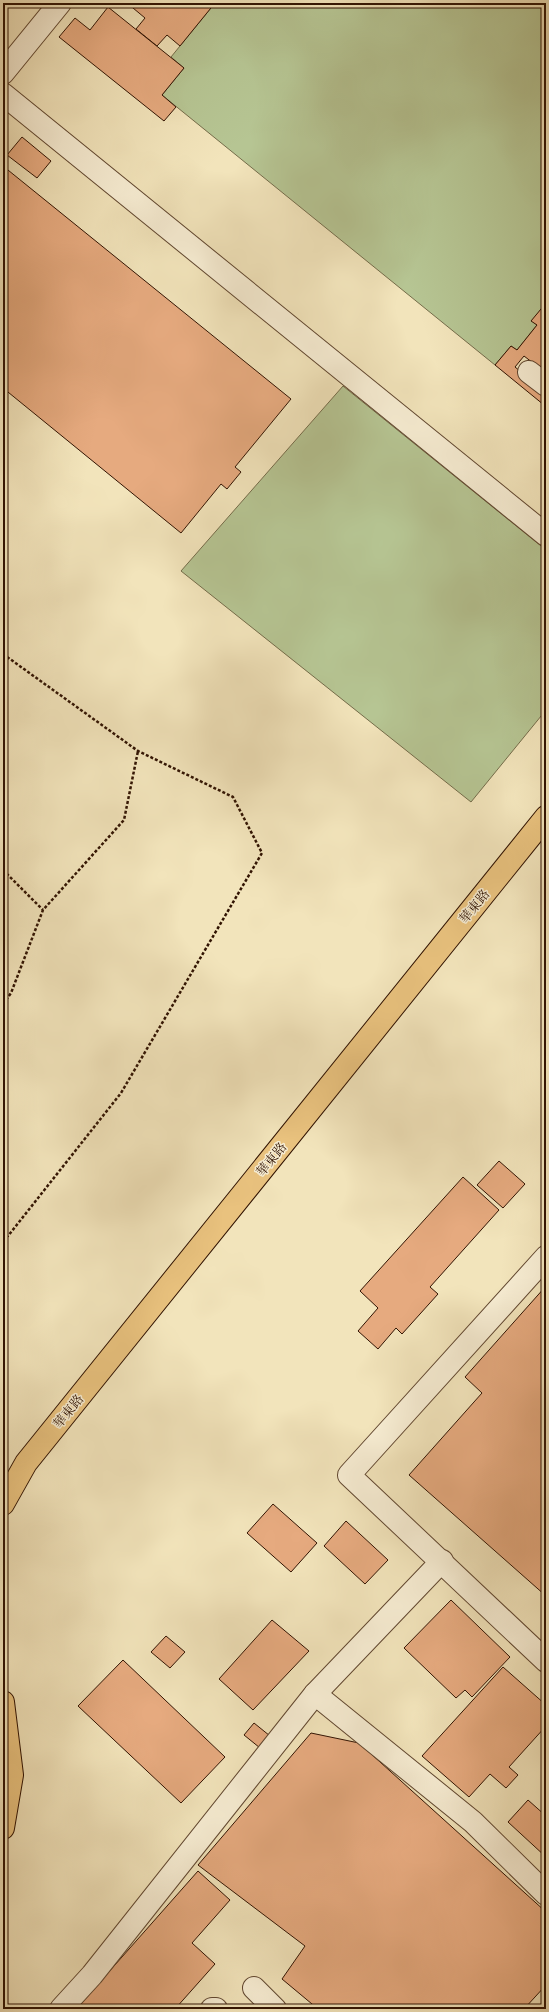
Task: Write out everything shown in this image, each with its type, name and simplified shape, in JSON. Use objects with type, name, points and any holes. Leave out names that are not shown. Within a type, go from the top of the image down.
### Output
[{"type":"main road","name":"華東路","points":[[3,1504],[26,1462],[546,817]]},
{"type":"main road","points":[[3,1702],[12,1775],[3,1828]]},
{"type":"street","points":[[3,73],[60,3]]},
{"type":"street","points":[[3,94],[546,535]]},
{"type":"street","points":[[529,372],[546,386]]},
{"type":"street","points":[[546,1257],[349,1475],[546,1661]]},
{"type":"street","points":[[61,2009],[92,1975],[315,1694],[442,1562]]},
{"type":"street","points":[[315,1694],[473,1822],[546,1894]]},
{"type":"street","points":[[254,1988],[275,2009]]},
{"type":"path","points":[[3,654],[138,751],[233,798],[262,853],[121,1093],[8,1236],[3,1235]]},
{"type":"path","points":[[3,1004],[11,993],[43,910],[124,820],[138,751]]},
{"type":"path","points":[[3,870],[43,910]]},
{"type":"green space","points":[[215,3],[546,3],[546,303],[532,321],[537,325],[517,350],[511,346],[495,365],[162,95],[184,68],[171,57]]},
{"type":"green space","points":[[343,386],[546,550],[546,710],[471,802],[181,571]]},
{"type":"building","points":[[127,3],[215,3],[180,46],[167,35],[157,46],[136,29],[145,18]]},
{"type":"building","points":[[108,7],[184,68],[162,95],[176,107],[164,121],[59,37],[75,18],[90,30]]},
{"type":"building","points":[[22,137],[51,161],[37,178],[7,155]]},
{"type":"building","points":[[3,166],[291,399],[235,467],[241,472],[227,489],[221,484],[181,533],[3,388]]},
{"type":"building","points":[[546,303],[546,373],[524,356],[515,367],[546,392],[546,403],[544,405],[495,365],[511,346],[517,350],[537,325],[531,321]]},
{"type":"building","points":[[499,1161],[525,1184],[503,1208],[477,1185]]},
{"type":"building","points":[[463,1177],[499,1210],[430,1287],[438,1294],[402,1334],[396,1328],[378,1349],[358,1331],[378,1308],[360,1291]]},
{"type":"building","points":[[546,1286],[546,1596],[409,1475],[482,1393],[465,1377]]},
{"type":"building","points":[[273,1504],[317,1543],[291,1572],[247,1533]]},
{"type":"building","points":[[346,1521],[388,1560],[365,1584],[324,1546]]},
{"type":"building","points":[[451,1600],[510,1657],[472,1697],[465,1690],[456,1698],[404,1648]]},
{"type":"building","points":[[272,1620],[309,1651],[253,1710],[219,1679]]},
{"type":"building","points":[[166,1636],[185,1652],[170,1668],[151,1652]]},
{"type":"building","points":[[123,1660],[225,1757],[181,1803],[78,1706]]},
{"type":"building","points":[[503,1667],[546,1705],[546,1726],[509,1767],[518,1775],[506,1788],[490,1774],[469,1797],[422,1756]]},
{"type":"building","points":[[254,1723],[275,1740],[265,1752],[244,1735]]},
{"type":"building","points":[[311,1733],[359,1743],[546,1912],[546,1985],[524,2009],[318,2009],[282,1979],[305,1946],[198,1865]]},
{"type":"building","points":[[528,1800],[546,1816],[546,1857],[508,1822]]},
{"type":"building","points":[[198,1871],[230,1900],[192,1943],[215,1964],[175,2009],[76,2009]]}]
